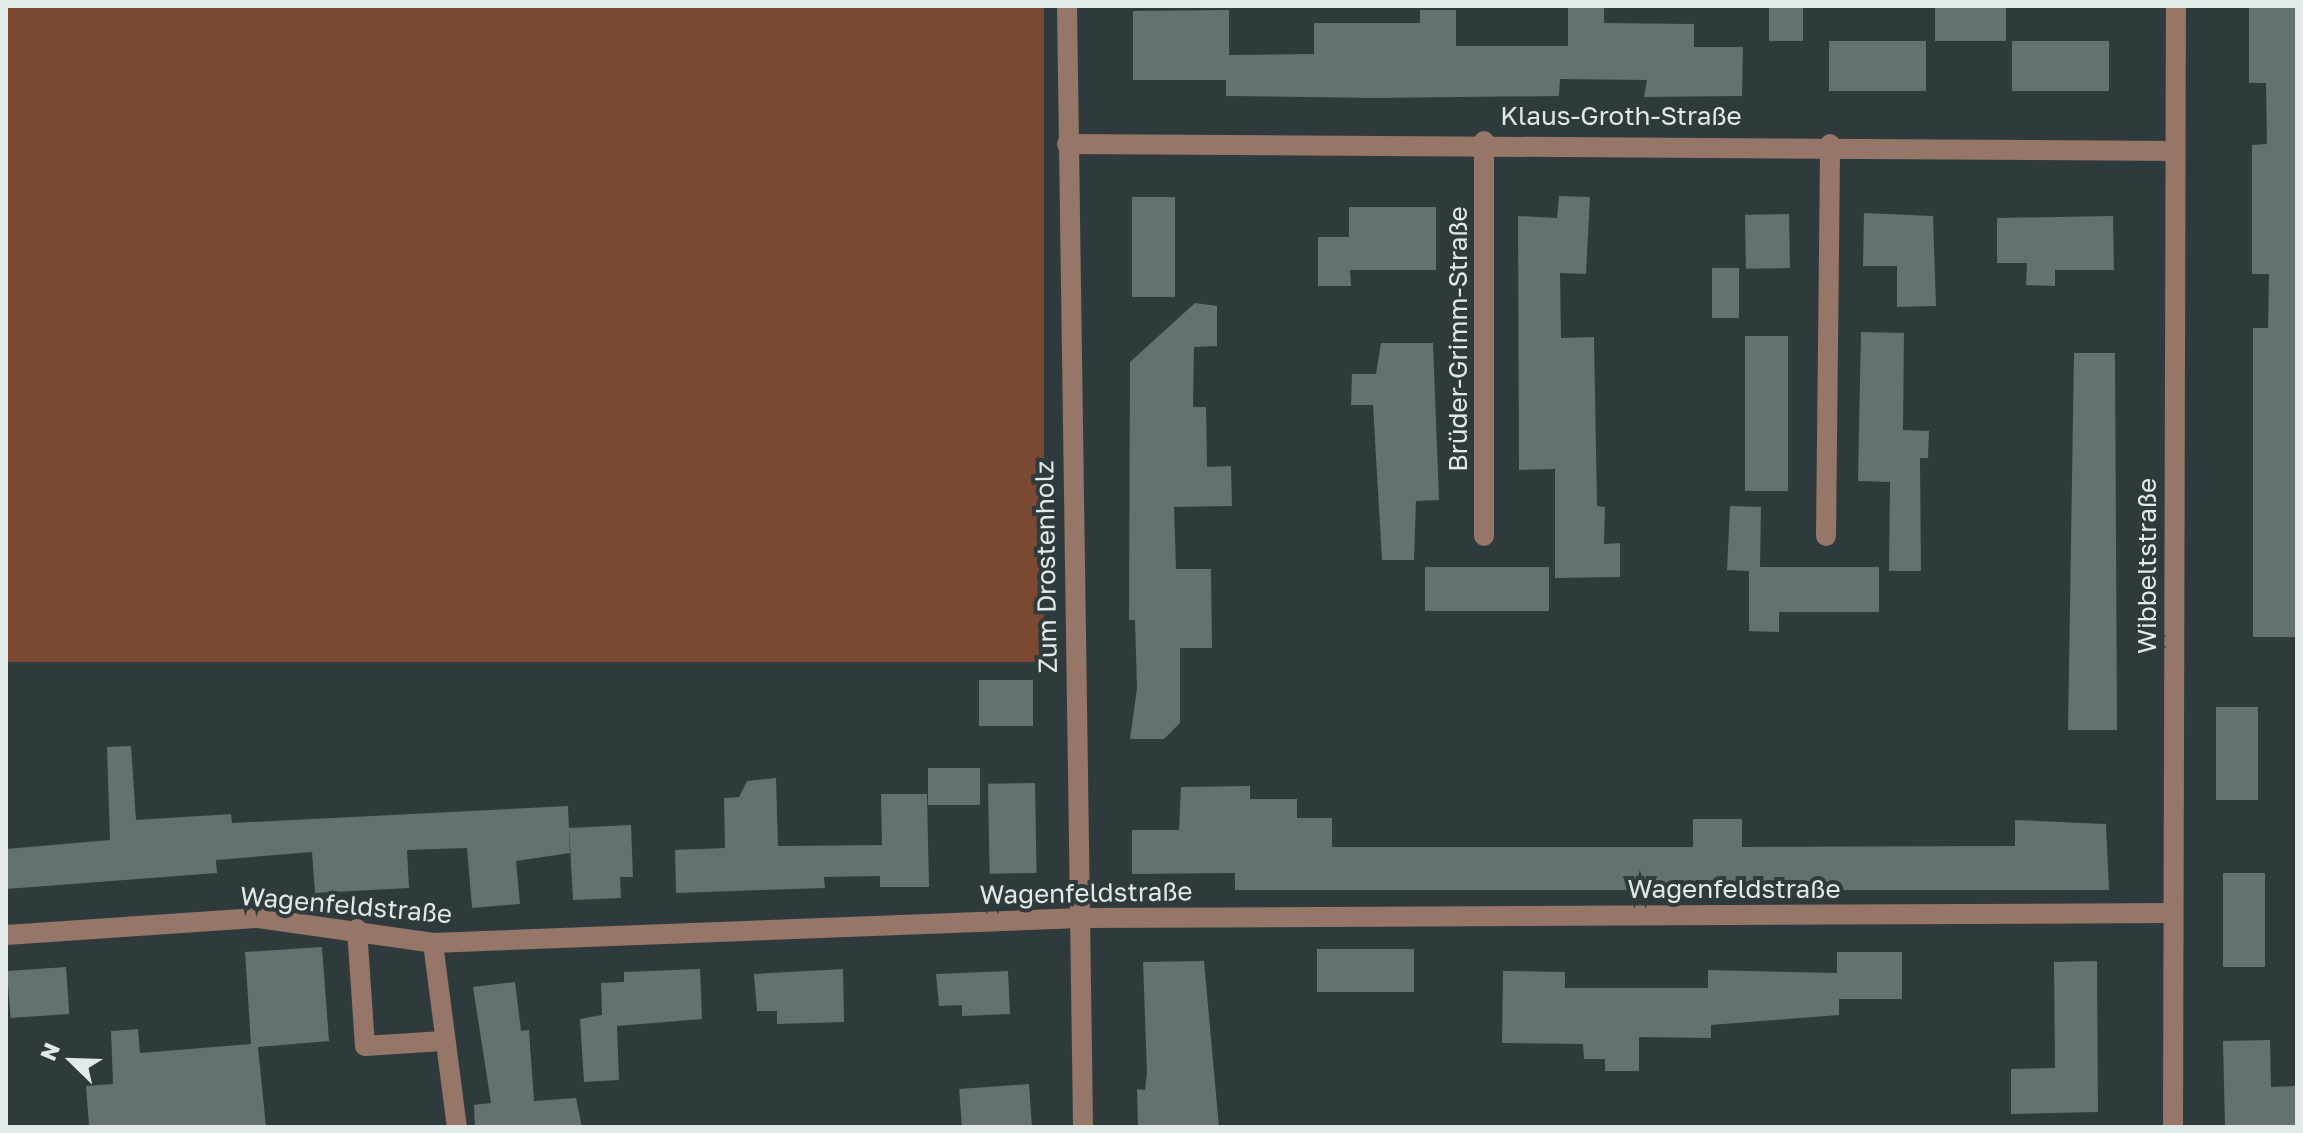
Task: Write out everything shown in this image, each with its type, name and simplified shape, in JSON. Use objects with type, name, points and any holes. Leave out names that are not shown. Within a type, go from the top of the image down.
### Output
[{"type":"street","name":"Zum Drostenholz","points":[[1067,6],[1083,1127]]},
{"type":"street","name":"Wibbeltstraße","points":[[2173,1127],[2170,913],[2176,6]]},
{"type":"street","name":"Klaus-Groth-Straße","points":[[1067,144],[1484,141],[2175,151]]},
{"type":"street","name":"Brüder-Grimm-Straße","points":[[1484,141],[1484,536]]},
{"type":"street","points":[[1826,536],[1830,144]]},
{"type":"street","name":"Wagenfeldstraße","points":[[6,935],[258,918],[357,929],[433,943],[1081,918],[2170,913]]},
{"type":"street","points":[[357,929],[365,1046],[443,1041]]},
{"type":"street","points":[[433,943],[443,1041],[457,1127]]},
{"type":"shaded area","points":[[6,6],[1044,6],[1044,662],[6,662]]},
{"type":"building","points":[[1568,6],[1604,6],[1604,23],[1694,24],[1694,47],[1743,47],[1742,96],[1644,97],[1647,80],[1560,79],[1559,96],[1226,96],[1226,80],[1133,80],[1133,11],[1229,10],[1229,55],[1314,54],[1314,23],[1420,23],[1420,10],[1456,10],[1456,46],[1568,46]]},
{"type":"building","points":[[1769,6],[1803,6],[1803,41],[1769,41]]},
{"type":"building","points":[[1935,6],[2006,6],[2006,41],[1935,41]]},
{"type":"building","points":[[2249,6],[2297,6],[2297,637],[2253,637],[2253,328],[2268,328],[2269,274],[2252,274],[2252,145],[2267,144],[2266,83],[2249,83]]},
{"type":"building","points":[[1829,41],[1926,41],[1926,91],[1829,91]]},
{"type":"building","points":[[2012,41],[2109,41],[2109,91],[2012,91]]},
{"type":"building","points":[[1559,196],[1590,197],[1586,274],[1560,273],[1561,338],[1594,337],[1597,506],[1605,507],[1604,544],[1620,543],[1620,577],[1555,578],[1555,469],[1519,470],[1518,216],[1557,218]]},
{"type":"building","points":[[1132,197],[1175,197],[1175,297],[1132,297]]},
{"type":"building","points":[[1349,207],[1436,207],[1436,270],[1350,270],[1351,286],[1318,286],[1318,237],[1349,237]]},
{"type":"building","points":[[1864,213],[1933,216],[1936,306],[1897,307],[1897,266],[1863,266]]},
{"type":"building","points":[[1789,214],[1790,268],[1746,269],[1745,215]]},
{"type":"building","points":[[2113,216],[2114,270],[2055,270],[2055,286],[2026,285],[2027,263],[1997,263],[1997,218]]},
{"type":"building","points":[[1712,268],[1739,268],[1739,318],[1712,318]]},
{"type":"building","points":[[1195,303],[1217,306],[1217,346],[1194,347],[1193,407],[1206,407],[1207,467],[1231,466],[1232,506],[1174,507],[1176,569],[1211,569],[1212,648],[1180,648],[1180,723],[1164,739],[1130,739],[1137,688],[1135,620],[1129,620],[1130,362]]},
{"type":"building","points":[[1861,332],[1904,333],[1903,430],[1929,431],[1928,458],[1920,458],[1921,571],[1889,571],[1890,482],[1858,481]]},
{"type":"building","points":[[1745,336],[1788,336],[1788,491],[1745,491]]},
{"type":"building","points":[[1381,343],[1433,343],[1439,500],[1416,501],[1414,560],[1382,560],[1373,405],[1351,405],[1352,374],[1376,374]]},
{"type":"building","points":[[2074,353],[2115,353],[2117,730],[2068,730]]},
{"type":"building","points":[[1730,506],[1761,507],[1760,567],[1879,567],[1879,612],[1779,612],[1779,632],[1749,631],[1749,571],[1727,570]]},
{"type":"building","points":[[1425,567],[1549,567],[1549,611],[1425,611]]},
{"type":"building","points":[[979,680],[1033,680],[1033,726],[979,726]]},
{"type":"building","points":[[2216,707],[2258,707],[2258,800],[2216,800]]},
{"type":"building","points":[[131,746],[136,820],[231,814],[232,823],[568,806],[570,853],[516,861],[520,904],[472,908],[467,848],[407,850],[409,888],[315,893],[312,852],[216,860],[217,873],[6,889],[6,849],[110,840],[107,747]]},
{"type":"building","points":[[928,768],[980,768],[980,805],[928,805]]},
{"type":"building","points":[[776,778],[778,846],[882,845],[881,794],[927,794],[929,887],[880,887],[880,876],[824,877],[825,888],[676,893],[675,850],[725,848],[724,798],[739,797],[747,781]]},
{"type":"building","points":[[1035,783],[1037,873],[990,874],[988,784]]},
{"type":"building","points":[[1250,786],[1250,799],[1297,799],[1297,818],[1332,818],[1332,847],[1693,847],[1693,819],[1742,819],[1742,847],[2015,846],[2015,820],[2106,824],[2109,890],[1235,890],[1235,873],[1132,874],[1132,830],[1179,830],[1181,787]]},
{"type":"building","points":[[631,825],[633,877],[620,877],[621,898],[573,900],[569,828]]},
{"type":"building","points":[[2223,873],[2265,873],[2265,967],[2223,967]]},
{"type":"building","points":[[322,947],[329,1041],[258,1047],[266,1127],[89,1126],[86,1086],[113,1084],[111,1031],[138,1029],[140,1053],[251,1044],[245,952]]},
{"type":"building","points":[[1317,949],[1414,949],[1414,992],[1317,992]]},
{"type":"building","points":[[1837,952],[1902,952],[1902,999],[1839,999],[1839,1015],[1711,1025],[1711,1038],[1639,1037],[1639,1071],[1605,1071],[1605,1059],[1584,1059],[1583,1044],[1502,1043],[1503,971],[1565,972],[1565,988],[1708,988],[1708,970],[1837,973]]},
{"type":"building","points":[[1204,961],[1219,1127],[1138,1127],[1137,1089],[1145,1090],[1147,1073],[1143,962]]},
{"type":"building","points":[[2097,961],[2098,1112],[2011,1114],[2011,1069],[2055,1068],[2054,962]]},
{"type":"building","points":[[66,967],[69,1014],[10,1018],[7,971]]},
{"type":"building","points":[[700,969],[702,1019],[617,1026],[619,1080],[584,1082],[580,1019],[602,1015],[601,983],[624,982],[624,972]]},
{"type":"building","points":[[843,969],[844,1022],[777,1024],[777,1011],[757,1011],[754,974]]},
{"type":"building","points":[[1008,971],[1010,1014],[962,1016],[962,1005],[939,1006],[936,974]]},
{"type":"building","points":[[515,982],[521,1031],[529,1030],[534,1101],[576,1098],[582,1127],[475,1127],[474,1105],[491,1103],[473,987]]},
{"type":"building","points":[[2270,1040],[2271,1087],[2295,1086],[2295,1127],[2225,1127],[2223,1041]]},
{"type":"building","points":[[1029,1084],[1032,1127],[962,1127],[959,1089]]}]
